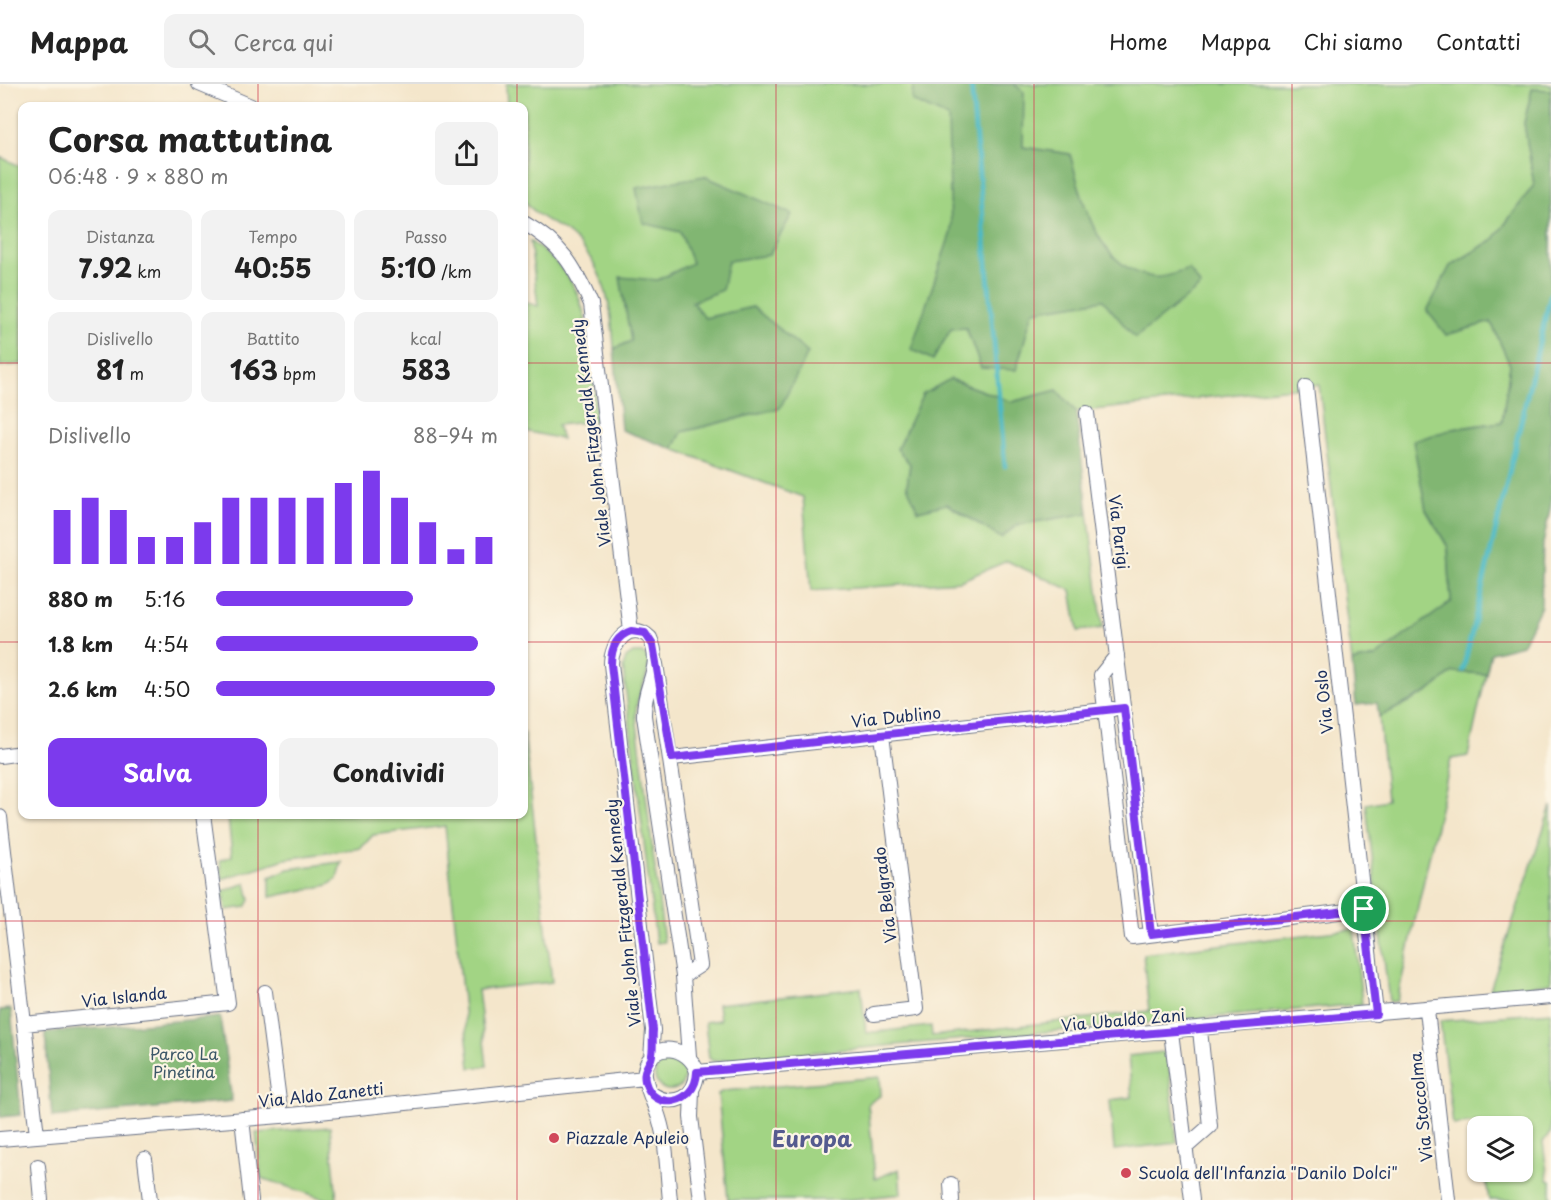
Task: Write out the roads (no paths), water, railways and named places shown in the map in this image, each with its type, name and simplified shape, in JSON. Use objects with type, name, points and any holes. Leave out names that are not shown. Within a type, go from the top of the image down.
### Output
[{"type":"street","points":[[199,84],[242,102]]},
{"type":"street","name":"Viale John Fitzgerald Kennedy","points":[[528,225],[546,236],[566,255],[579,274],[591,304],[631,631],[615,644],[611,664],[653,1030],[651,1058],[645,1078]]},
{"type":"street","name":"Via Oslo","points":[[1306,387],[1376,1014]]},
{"type":"street","name":"Via Parigi","points":[[1087,413],[1151,934]]},
{"type":"street","points":[[631,631],[645,633],[650,638],[672,758],[700,964],[683,976]]},
{"type":"street","points":[[1117,655],[1101,675],[1132,937],[1364,909]]},
{"type":"street","points":[[656,664],[644,696],[644,716],[683,976],[689,1056],[697,1072],[692,1091],[691,1117],[701,1200]]},
{"type":"street","name":"Via Dublino","points":[[672,758],[1124,708]]},
{"type":"street","name":"Via Belgrado","points":[[874,1014],[915,1010],[882,735]]},
{"type":"street","points":[[0,756],[18,754]]},
{"type":"street","points":[[1117,811],[1136,809]]},
{"type":"street","points":[[0,817],[37,1135]]},
{"type":"street","name":"Via Islanda","points":[[24,1024],[228,1003],[204,819]]},
{"type":"street","points":[[265,992],[281,1116]]},
{"type":"street","name":"Via Ubaldo Zani","points":[[697,1072],[1200,1030],[1551,997]]},
{"type":"street","name":"Via Stoccolma","points":[[1427,1010],[1448,1200]]},
{"type":"street","points":[[1185,1148],[1210,1126],[1200,1030]]},
{"type":"street","points":[[1171,1032],[1192,1200]]},
{"type":"street","points":[[651,1058],[666,1049],[682,1051],[689,1056]]},
{"type":"street","points":[[645,1078],[661,1122],[670,1200]]},
{"type":"street","name":"Via Aldo Zanetti","points":[[0,1139],[281,1116],[645,1078]]},
{"type":"street","points":[[652,1094],[668,1101],[686,1097],[692,1091]]},
{"type":"street","points":[[242,1119],[251,1200]]},
{"type":"street","points":[[145,1160],[150,1200]]},
{"type":"street","points":[[38,1166],[41,1200]]},
{"type":"street","points":[[951,1184],[952,1200]]},
{"type":"waterway","points":[[971,84],[1005,466]]},
{"type":"waterway","points":[[1463,670],[1551,293]]},
{"type":"place","name":"Piazzale Apuleio","points":[[554,1138]]},
{"type":"place","name":"Scuola dell'Infanzia \"Danilo Dolci\"","points":[[1126,1173]]},
{"type":"district","name":"Europa","points":[[812,1139]]},
{"type":"park label","name":"Parco La Pinetina","points":[[184,1063]]}]
